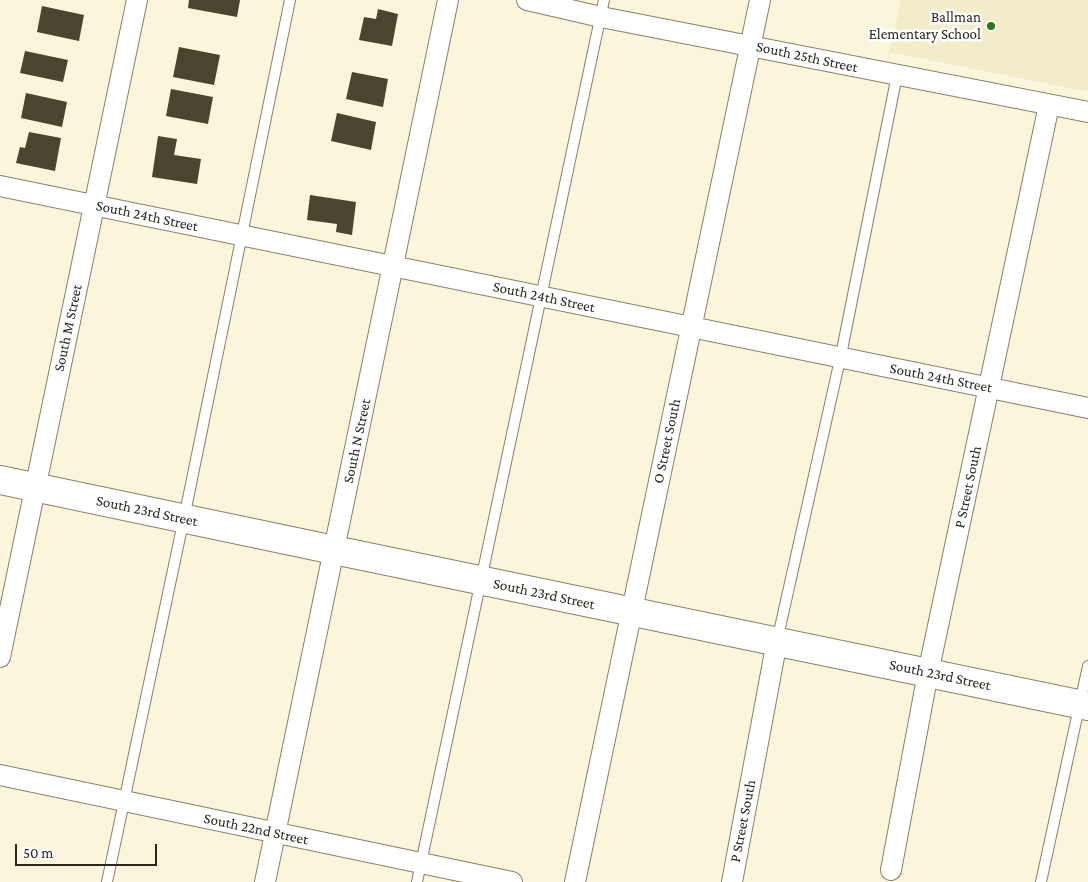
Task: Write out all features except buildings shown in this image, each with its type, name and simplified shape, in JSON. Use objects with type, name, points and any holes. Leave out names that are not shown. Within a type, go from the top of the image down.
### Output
[{"type":"street","name":"South M Street","points":[[0,657],[137,0]]},
{"type":"street","name":"South N Street","points":[[265,882],[448,0]]},
{"type":"street","name":"South 25th Street","points":[[527,0],[603,8],[750,45],[1088,112]]},
{"type":"street","name":"O Street South","points":[[575,882],[760,0]]},
{"type":"street","name":"P Street South","points":[[891,870],[928,673],[1049,104]]},
{"type":"street","name":"South 24th Street","points":[[0,186],[1088,408]]},
{"type":"street","name":"South 23rd Street","points":[[0,480],[1084,705]]},
{"type":"street","name":"P Street South","points":[[732,882],[777,641]]},
{"type":"street","name":"South 22nd Street","points":[[0,775],[275,833],[419,872],[512,882]]},
{"type":"lane","points":[[107,882],[290,0]]},
{"type":"lane","points":[[419,872],[603,8]]},
{"type":"lane","points":[[777,641],[840,357],[897,75]]},
{"type":"lane","points":[[1041,882],[1084,705],[1088,666]]},
{"type":"shaded area","name":"Ballman Elementary School","points":[[901,0],[1088,0],[1088,92],[889,52]]},
{"type":"place","name":"Ballman Elementary School","points":[[991,26]]}]
